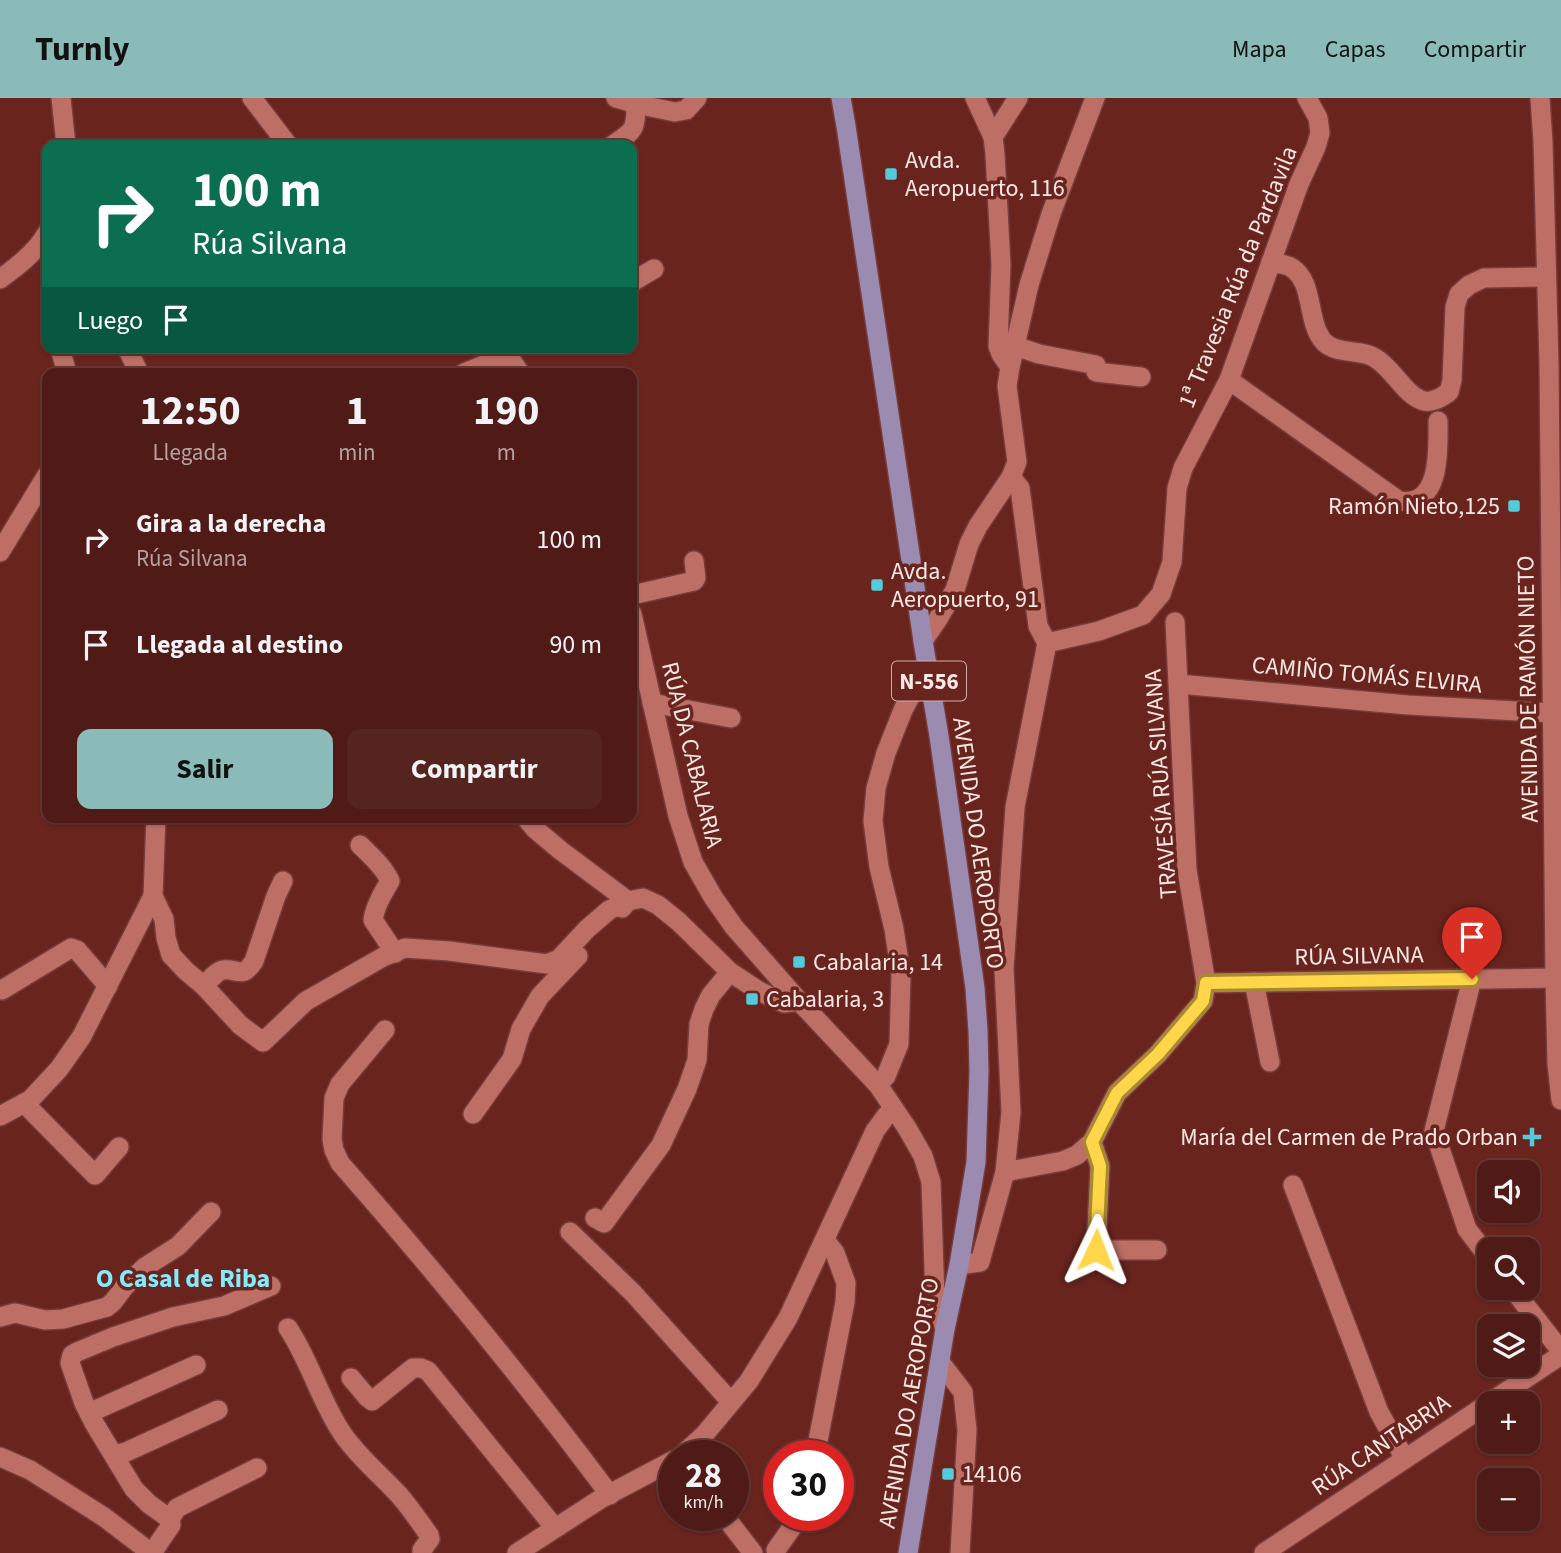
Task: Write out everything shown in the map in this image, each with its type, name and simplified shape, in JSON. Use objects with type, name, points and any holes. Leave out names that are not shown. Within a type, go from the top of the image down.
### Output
[{"type":"main road","name":"AVENIDA DO AEROPORTO","points":[[841,98],[939,736],[975,988],[978,1031],[976,1162],[908,1553]]},
{"type":"street","points":[[61,98],[65,140]]},
{"type":"street","points":[[252,98],[284,140]]},
{"type":"street","points":[[617,98],[675,112],[686,110],[697,98]]},
{"type":"street","points":[[975,98],[993,138],[1001,265],[998,346],[1010,367]]},
{"type":"street","points":[[993,138],[1018,98]]},
{"type":"street","points":[[923,641],[955,590],[969,544],[978,526],[1012,477],[1017,462],[1007,386],[1010,367],[1029,285],[1051,214],[1095,98]]},
{"type":"street","name":"1ª Travesia Rúa da Pardavila","points":[[1047,643],[1098,631],[1143,615],[1161,594],[1172,562],[1177,488],[1183,468],[1229,380],[1299,184],[1316,147],[1320,133],[1318,118],[1307,98]]},
{"type":"street","name":"AVENIDA DE RAMÓN NIETO","points":[[1540,98],[1549,363],[1555,978],[1557,1064],[1561,1100]]},
{"type":"street","points":[[620,140],[633,131],[636,101]]},
{"type":"street","points":[[0,279],[42,247]]},
{"type":"street","points":[[1271,262],[1292,267],[1305,283],[1313,320],[1325,342],[1341,351],[1373,356],[1384,364],[1408,391],[1424,401],[1435,400],[1449,393],[1455,307],[1460,294],[1469,285],[1484,278],[1546,277]]},
{"type":"street","points":[[637,279],[653,269]]},
{"type":"street","points":[[1015,346],[1039,354],[1096,365],[1096,372],[1141,377]]},
{"type":"street","points":[[474,368],[501,354]]},
{"type":"street","points":[[1229,380],[1399,501],[1417,500],[1435,477],[1438,421]]},
{"type":"street","points":[[959,1265],[980,1262],[1004,1172],[1011,1112],[1004,969],[1015,807],[1047,643],[1038,626],[1020,488],[1012,477]]},
{"type":"street","points":[[0,552],[42,483]]},
{"type":"street","points":[[637,594],[694,581],[694,561]]},
{"type":"street","name":"TRAVESÍA RÚA SILVANA","points":[[1175,622],[1187,870],[1206,983]]},
{"type":"street","name":"RÚA DA CABALARIA","points":[[638,667],[652,703],[678,816],[693,862],[713,897],[734,926],[877,1085],[923,1156],[931,1182],[935,1298],[945,1329]]},
{"type":"street","points":[[877,1085],[886,1076],[899,1044],[901,975],[873,821],[876,788],[902,710],[928,672]]},
{"type":"street","name":"CAMIÑO TOMÁS ELVIRA","points":[[1178,684],[1408,705],[1552,713]]},
{"type":"street","points":[[652,703],[731,718]]},
{"type":"street","points":[[0,1116],[30,1100],[59,1069],[82,1036],[153,896],[156,823]]},
{"type":"street","points":[[530,823],[559,850],[628,901]]},
{"type":"street","points":[[360,845],[389,877],[390,881],[380,898],[373,920],[395,953]]},
{"type":"street","points":[[204,986],[218,972],[224,970],[238,973],[249,969],[284,881]]},
{"type":"street","points":[[153,896],[164,919],[171,955],[240,1025],[263,1042],[306,1001],[383,957],[405,948],[547,964],[559,959],[609,910],[628,901],[643,898],[658,905],[679,922],[730,972],[775,1000],[784,1003],[799,1000]]},
{"type":"street","points":[[473,1114],[512,1059],[522,1029],[540,996],[628,901]]},
{"type":"street","points":[[2,990],[71,948],[77,950],[108,986]]},
{"type":"street","points":[[595,1218],[604,1223],[660,1145],[690,1079],[696,1060],[699,1024],[704,1009],[730,972]]},
{"type":"street","name":"RÚA SILVANA","points":[[1206,983],[1555,978]]},
{"type":"street","points":[[1472,979],[1434,1131],[1467,1229],[1477,1242]]},
{"type":"street","points":[[1254,982],[1270,1062]]},
{"type":"street","points":[[1004,1172],[1063,1161],[1077,1155],[1092,1142],[1117,1093],[1158,1054],[1203,1001],[1206,983]]},
{"type":"street","points":[[385,1030],[340,1084],[334,1098],[332,1139],[340,1163],[470,1316],[610,1494]]},
{"type":"street","points":[[24,1103],[95,1175],[119,1147]]},
{"type":"street","points":[[699,1440],[749,1381],[788,1318],[875,1131],[894,1109]]},
{"type":"street","points":[[1092,1142],[1100,1166],[1096,1250],[1157,1250]]},
{"type":"street","points":[[1293,1185],[1380,1412],[1405,1459]]},
{"type":"street","points":[[0,1317],[15,1313],[46,1320],[62,1319],[107,1307],[145,1266],[178,1246],[211,1212]]},
{"type":"street","points":[[570,1232],[633,1293],[731,1402]]},
{"type":"street","points":[[818,1440],[846,1293],[846,1283],[835,1253],[825,1240]]},
{"type":"street","points":[[170,1520],[134,1489],[89,1413],[70,1363],[72,1355],[113,1337],[173,1318],[224,1306],[271,1286]]},
{"type":"street","points":[[1522,1300],[1561,1353]]},
{"type":"street","points":[[288,1328],[298,1342],[327,1408],[343,1435],[375,1473],[400,1496],[429,1535],[430,1539],[422,1553]]},
{"type":"street","name":"RÚA CANTABRIA","points":[[1264,1553],[1561,1353]]},
{"type":"street","points":[[940,1362],[963,1392],[967,1430],[960,1553]]},
{"type":"street","points":[[89,1413],[196,1365]]},
{"type":"street","points":[[351,1378],[372,1401],[414,1368],[428,1371],[555,1528]]},
{"type":"street","points":[[114,1455],[218,1410]]},
{"type":"street","points":[[0,1457],[30,1470],[94,1510],[150,1553],[171,1525],[170,1520],[177,1508],[257,1468]]},
{"type":"street","points":[[517,1553],[610,1494],[658,1468]]},
{"type":"street","points":[[736,1531],[753,1553]]},
{"type":"street","points":[[776,1550],[789,1531]]},
{"type":"place","name":"Avda. Aeropuerto, 116","points":[[891,174]]},
{"type":"place","name":"Ramón Nieto,125","points":[[1514,506]]},
{"type":"place","name":"Avda. Aeropuerto, 91","points":[[877,585]]},
{"type":"place","name":"Cabalaria, 14","points":[[799,962]]},
{"type":"place","name":"Cabalaria, 3","points":[[752,999]]},
{"type":"place","name":"María del Carmen de Prado Orban","points":[[1532,1137]]},
{"type":"place","name":"14106","points":[[948,1474]]},
{"type":"district","name":"O Casal de Riba","points":[[183,1278]]},
{"type":"route","points":[[1096,1250],[1100,1166],[1092,1142],[1117,1093],[1158,1054],[1203,1001],[1206,983],[1472,979]]}]
